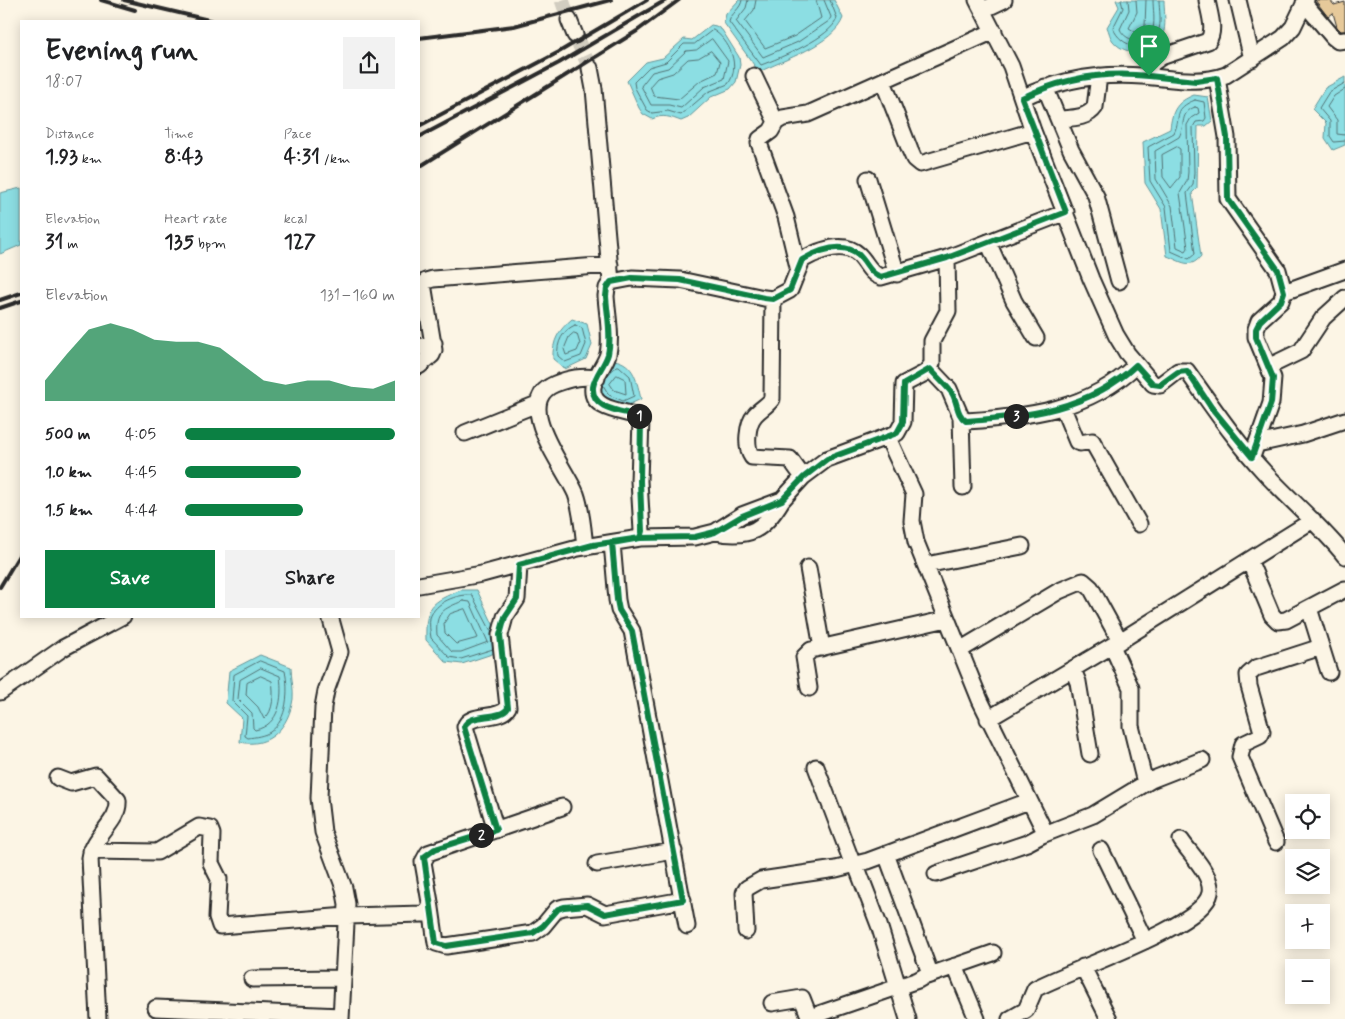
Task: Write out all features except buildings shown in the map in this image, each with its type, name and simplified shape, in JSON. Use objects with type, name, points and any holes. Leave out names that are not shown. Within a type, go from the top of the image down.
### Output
[{"type":"street","points":[[1149,76],[1151,64],[1160,57],[1202,45],[1212,36],[1206,0]]},
{"type":"street","points":[[1238,0],[1252,59]]},
{"type":"street","points":[[1034,92],[1100,76],[1149,76],[1196,81],[1217,78],[1252,59],[1283,38],[1301,14],[1305,1]]},
{"type":"street","points":[[1305,1],[1333,37],[1338,41],[1345,40]]},
{"type":"street","points":[[989,4],[994,31],[1011,66],[1058,119],[1071,150],[1096,196],[1120,281]]},
{"type":"street","points":[[568,20],[575,35]]},
{"type":"street","points":[[798,267],[786,217],[759,143],[760,139],[771,131],[776,122],[783,118],[808,114],[994,31]]},
{"type":"street","points":[[590,68],[594,89],[611,282],[607,288],[606,296],[609,346],[607,356],[593,387],[595,397],[600,404],[607,408],[638,416],[641,419],[640,481],[642,531],[640,538]]},
{"type":"street","points":[[754,76],[776,122]]},
{"type":"street","points":[[1058,119],[1084,116],[1092,111],[1095,107],[1100,76]]},
{"type":"street","points":[[1217,78],[1227,137],[1228,199],[1278,270],[1284,292],[1281,301],[1260,321],[1256,329],[1256,337],[1270,366],[1273,390],[1255,450]]},
{"type":"street","points":[[883,81],[914,159],[920,164],[1033,131]]},
{"type":"street","points":[[1034,92],[1033,131],[1131,370],[1153,384],[1160,385],[1178,372],[1187,371],[1211,407],[1255,450],[1274,483],[1313,520],[1345,556]]},
{"type":"street","points":[[868,179],[897,274]]},
{"type":"street","points":[[611,282],[632,278],[680,280],[729,292],[773,299],[790,290],[802,260],[808,256],[833,248],[846,248],[858,254],[874,275],[881,277],[897,274],[947,258],[1066,212]]},
{"type":"street","points":[[988,242],[1014,301],[1036,338]]},
{"type":"street","points":[[420,585],[519,565],[585,547],[640,538],[695,537],[715,532],[742,516],[782,500],[804,477],[836,455],[888,438],[901,429],[904,384],[930,369],[932,364],[932,340],[948,311],[947,258]]},
{"type":"street","points":[[420,365],[432,355],[434,343],[421,287],[433,279],[610,265]]},
{"type":"street","points":[[1284,292],[1341,271],[1345,293]]},
{"type":"street","points":[[1270,366],[1300,351],[1323,318],[1345,298]]},
{"type":"street","points":[[773,299],[772,399],[754,416],[750,423],[748,448],[752,457],[790,459],[804,477]]},
{"type":"street","points":[[420,347],[434,343]]},
{"type":"street","points":[[930,369],[954,396],[961,417],[963,487]]},
{"type":"street","points":[[961,417],[966,421],[1039,414],[1063,408],[1131,370]]},
{"type":"street","points":[[585,547],[577,496],[540,423],[537,404],[543,392],[551,386],[576,377],[597,378]]},
{"type":"street","points":[[465,433],[537,404]]},
{"type":"street","points":[[1063,408],[1077,442],[1080,444],[1092,441],[1140,524]]},
{"type":"street","points":[[1255,450],[1345,420]]},
{"type":"street","points":[[888,438],[914,494],[913,533],[988,719],[1044,830],[1042,835]]},
{"type":"street","points":[[988,719],[1116,644],[1313,520]]},
{"type":"street","points":[[612,543],[617,600],[619,610],[632,631],[687,926]]},
{"type":"street","points":[[926,565],[1022,546]]},
{"type":"street","points":[[1249,560],[1275,619],[1278,621],[1286,620],[1345,589]]},
{"type":"street","points":[[496,830],[464,727],[469,721],[501,713],[508,708],[500,635],[505,617],[517,599],[519,565]]},
{"type":"street","points":[[808,568],[822,648]]},
{"type":"street","points":[[960,650],[1059,591],[1083,581],[1091,588],[1116,644],[1131,688],[1131,726],[1145,783]]},
{"type":"street","points":[[1309,608],[1329,672]]},
{"type":"street","points":[[0,692],[63,648],[119,618]]},
{"type":"street","points":[[156,1008],[341,1018],[347,916],[344,888],[323,832],[319,798],[324,699],[340,652],[331,618]]},
{"type":"street","points":[[809,688],[804,657],[811,650],[947,619]]},
{"type":"street","points":[[1276,842],[1240,757],[1243,744],[1260,736],[1262,732],[1249,686],[1248,675],[1256,668],[1321,648]]},
{"type":"street","points":[[1073,670],[1078,682],[1090,754]]},
{"type":"street","points":[[936,874],[1027,843],[1042,835],[1093,815],[1145,783],[1202,760]]},
{"type":"street","points":[[816,767],[899,986],[908,1019]]},
{"type":"street","points":[[58,778],[71,783],[96,776],[118,800],[117,812],[96,840],[91,851],[98,1019]]},
{"type":"street","points":[[746,931],[744,893],[754,884],[772,878],[854,865],[1029,801]]},
{"type":"street","points":[[562,808],[435,849],[424,857],[436,943],[446,946],[533,933],[543,926],[558,909],[564,907],[587,905],[605,914],[683,900]]},
{"type":"street","points":[[91,851],[157,852],[199,827],[205,826],[210,829],[212,834],[211,863],[219,879],[217,917],[220,926],[347,916],[423,914],[431,908]]},
{"type":"street","points":[[1010,1019],[1026,1010],[1035,989],[1164,932],[1199,908],[1207,900],[1210,892],[1207,878],[1181,840]]},
{"type":"street","points":[[1101,850],[1145,941]]},
{"type":"street","points":[[597,864],[674,851]]},
{"type":"street","points":[[886,854],[930,969],[927,976]]},
{"type":"street","points":[[772,1003],[802,998],[809,1016],[813,1016],[993,953]]},
{"type":"street","points":[[955,966],[977,1019]]},
{"type":"street","points":[[1083,967],[1109,1019]]},
{"type":"street","points":[[252,979],[342,978]]},
{"type":"water","points":[[739,0],[834,0],[843,18],[838,27],[819,43],[759,72],[724,23],[726,14]]},
{"type":"water","points":[[1116,0],[1164,0],[1164,31],[1161,38],[1149,49],[1134,52],[1119,47],[1113,41],[1107,27],[1119,7]]},
{"type":"water","points":[[711,25],[722,30],[739,57],[740,65],[736,82],[730,89],[711,97],[688,118],[681,121],[663,116],[652,119],[643,114],[627,81],[646,62],[663,58],[684,39],[692,40]]},
{"type":"water","points":[[1345,77],[1345,145],[1333,150],[1325,138],[1326,123],[1312,109],[1325,88]]},
{"type":"water","points":[[1194,95],[1208,97],[1212,121],[1206,126],[1198,126],[1197,188],[1192,193],[1201,256],[1193,263],[1185,263],[1167,256],[1161,209],[1145,183],[1143,142],[1170,129],[1176,108],[1183,101]]},
{"type":"water","points":[[20,188],[20,245],[0,254],[0,193]]},
{"type":"water","points":[[572,319],[587,324],[592,345],[586,359],[565,369],[553,359],[553,352],[557,336]]},
{"type":"water","points":[[614,360],[627,365],[631,369],[641,399],[624,407],[606,397],[598,385],[597,380]]},
{"type":"water","points":[[461,590],[477,590],[499,637],[498,652],[462,664],[446,662],[426,640],[427,620],[432,607],[436,602]]},
{"type":"water","points":[[260,655],[291,667],[293,699],[291,709],[282,726],[269,739],[251,743],[240,742],[242,718],[226,703],[229,671]]},
{"type":"tunnel","points":[[562,0],[569,20]]},
{"type":"tunnel","points":[[575,35],[590,68]]},
{"type":"railway","points":[[101,0],[135,10]]},
{"type":"railway","points":[[124,0],[209,20]]},
{"type":"railway","points":[[420,38],[514,26],[611,0]]},
{"type":"railway","points":[[420,125],[559,52],[647,0]]},
{"type":"railway","points":[[420,136],[559,63],[666,0]]},
{"type":"railway","points":[[420,166],[637,31],[679,0]]},
{"type":"railway","points":[[0,300],[20,293]]},
{"type":"railway","points":[[0,308],[20,301]]},
{"type":"railway","points":[[0,587],[20,554]]},
{"type":"route","points":[[1149,76],[1110,74],[1087,77],[1062,82],[1022,98],[1033,131],[1066,212],[947,258],[897,274],[881,277],[874,275],[858,254],[846,248],[833,248],[808,256],[802,260],[790,290],[773,299],[729,292],[690,281],[632,278],[611,282],[607,288],[606,296],[609,346],[607,356],[593,387],[595,397],[600,404],[607,408],[638,416],[641,419],[640,481],[642,531],[640,538],[612,543],[617,600],[619,610],[632,631],[683,900],[605,914],[587,905],[564,907],[552,913],[543,926],[533,933],[446,946],[436,943],[431,901],[423,862],[424,857],[435,849],[496,830],[464,727],[469,721],[501,713],[508,708],[500,635],[501,625],[517,599],[519,591],[519,565],[593,545],[640,538],[695,537],[715,532],[742,516],[774,504],[789,496],[804,477],[827,459],[891,437],[897,433],[901,429],[903,422],[902,389],[904,384],[930,369],[954,396],[959,413],[966,421],[1039,414],[1063,408],[1115,383],[1136,365],[1153,384],[1160,385],[1178,372],[1187,371],[1211,407],[1252,457],[1271,403],[1273,390],[1270,366],[1256,337],[1256,329],[1260,321],[1281,301],[1284,292],[1283,283],[1272,260],[1228,199],[1229,156],[1217,78],[1196,81],[1149,76]]}]
